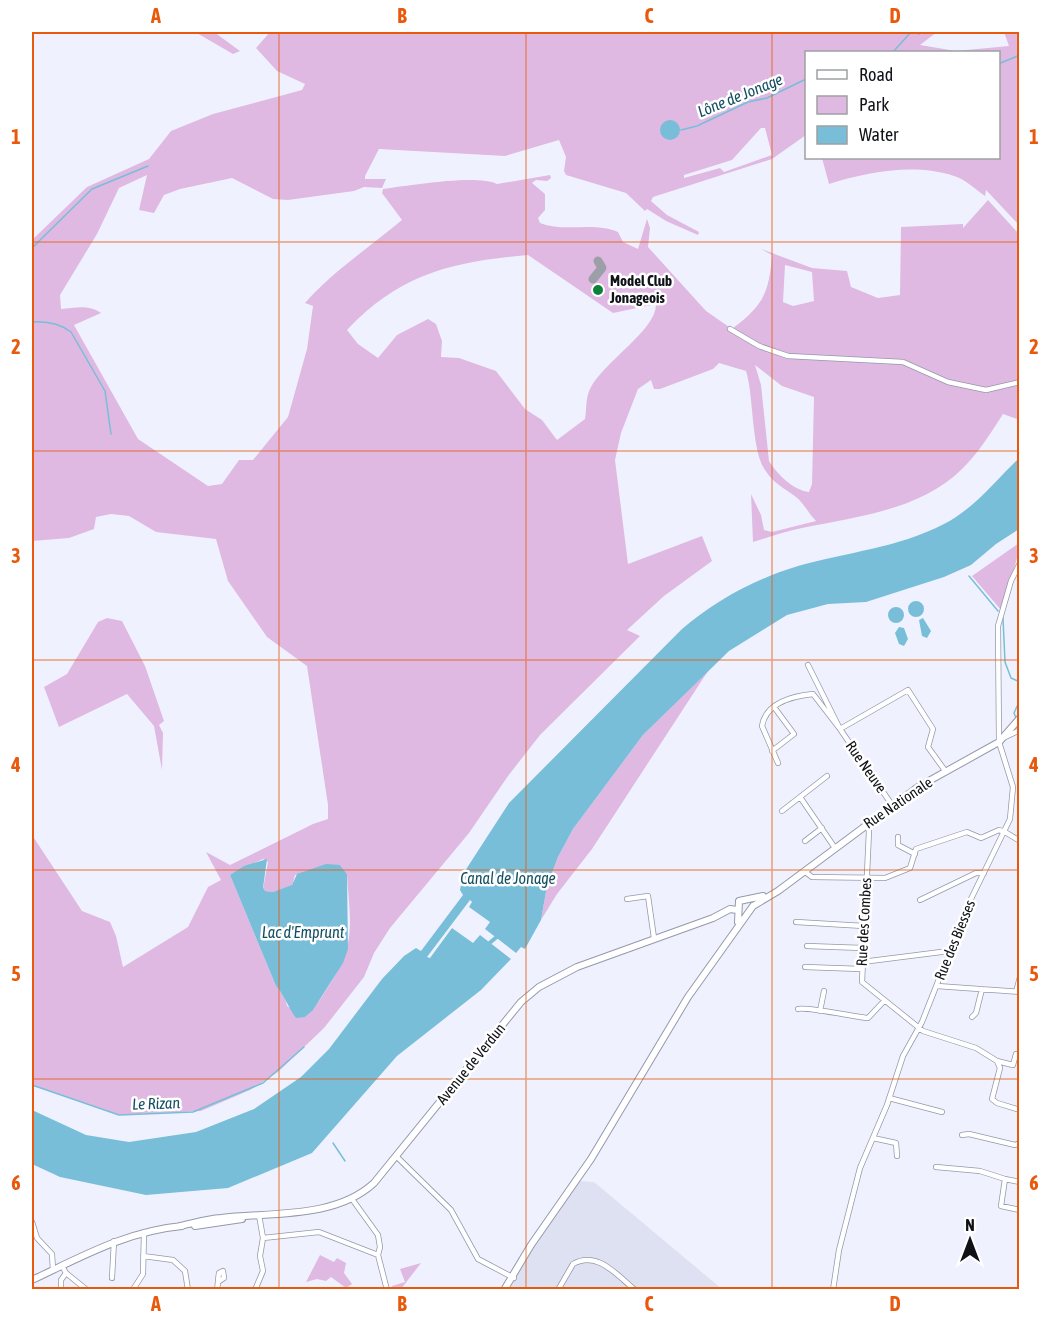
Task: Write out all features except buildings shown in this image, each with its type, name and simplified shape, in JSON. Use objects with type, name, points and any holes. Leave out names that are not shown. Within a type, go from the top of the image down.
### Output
[{"type":"main road","name":"Rue Nationale","points":[[752,903],[802,873],[892,805],[1000,740],[1020,718]]},
{"type":"main road","name":"Avenue de Verdun","points":[[32,1280],[114,1241],[144,1232],[222,1218],[256,1216],[333,1205],[352,1199],[374,1184],[530,994],[577,968],[730,909],[740,910],[744,899],[752,903]]},
{"type":"main road","points":[[504,1290],[531,1245],[591,1158],[688,997],[733,931],[740,910],[751,912],[752,903]]},
{"type":"street","points":[[729,329],[759,346],[788,356],[903,362],[924,369],[948,382],[986,390],[1020,382]]},
{"type":"street","name":"Rue des Biesses","points":[[832,1290],[860,1168],[889,1098],[905,1051],[919,1028],[949,951],[1005,832],[1012,809],[1013,788],[1000,740],[998,626],[1011,581],[1020,563]]},
{"type":"street","name":"Rue Neuve","points":[[808,665],[840,729]]},
{"type":"street","points":[[840,729],[908,690],[933,729],[928,747],[946,772]]},
{"type":"street","name":"Rue Neuve","points":[[774,707],[787,698],[813,694],[892,805]]},
{"type":"street","points":[[772,751],[794,734],[774,707],[765,716],[762,726],[772,751],[778,763]]},
{"type":"street","name":"Rue Nationale","points":[[1000,740],[1020,730]]},
{"type":"street","points":[[782,811],[827,776]]},
{"type":"street","points":[[800,797],[835,848]]},
{"type":"street","name":"Rue des Combes","points":[[866,824],[869,831],[861,969],[864,986],[919,1028],[976,1048],[997,1060]]},
{"type":"street","points":[[805,841],[822,828]]},
{"type":"street","points":[[802,873],[812,877],[885,878],[909,868],[916,849],[962,833],[967,832],[981,838],[999,830],[1020,841]]},
{"type":"street","points":[[898,837],[898,845],[915,854]]},
{"type":"street","points":[[920,900],[976,873],[984,873]]},
{"type":"street","points":[[627,899],[648,896],[654,938]]},
{"type":"street","points":[[796,922],[864,926]]},
{"type":"street","points":[[807,946],[863,948]]},
{"type":"street","points":[[862,962],[949,951]]},
{"type":"street","points":[[804,967],[861,969]]},
{"type":"street","points":[[937,986],[1018,992],[1020,977]]},
{"type":"street","points":[[972,1017],[982,989]]},
{"type":"street","points":[[820,1011],[824,991]]},
{"type":"street","points":[[798,1009],[803,1007],[868,1018],[884,1001]]},
{"type":"street","points":[[997,1060],[1013,1065],[1016,1054]]},
{"type":"street","points":[[997,1060],[1000,1068],[992,1099],[997,1103],[1020,1110]]},
{"type":"street","points":[[889,1098],[942,1112]]},
{"type":"street","points":[[962,1135],[969,1134],[1015,1144],[1020,1143]]},
{"type":"street","points":[[873,1138],[896,1143],[897,1156]]},
{"type":"street","points":[[396,1156],[451,1210],[478,1259],[512,1278]]},
{"type":"street","points":[[936,1167],[980,1171],[1020,1182]]},
{"type":"street","points":[[1005,1179],[1001,1206],[1020,1210]]},
{"type":"street","points":[[352,1199],[378,1235],[380,1246],[378,1255],[387,1290]]},
{"type":"street","points":[[255,1290],[262,1271],[260,1256],[263,1238],[256,1216]]},
{"type":"street","points":[[32,1222],[34,1239],[52,1254],[53,1270]]},
{"type":"street","points":[[134,1288],[142,1274],[144,1232]]},
{"type":"street","points":[[263,1238],[319,1232],[378,1255]]},
{"type":"street","points":[[112,1278],[114,1241]]},
{"type":"street","points":[[143,1256],[173,1260],[185,1271],[188,1290]]},
{"type":"street","points":[[558,1290],[573,1264],[589,1259],[599,1261],[635,1290]]},
{"type":"street","points":[[62,1266],[66,1273],[87,1290]]},
{"type":"street","points":[[61,1290],[61,1280],[66,1273]]},
{"type":"street","points":[[217,1290],[218,1282]]},
{"type":"street","points":[[382,1290],[384,1282]]},
{"type":"shaded area","points":[[579,1181],[594,1182],[722,1289],[508,1290],[542,1233]]},
{"type":"green space","points":[[195,32],[214,32],[240,51],[233,54]]},
{"type":"green space","points":[[270,32],[937,32],[920,45],[956,51],[805,51],[805,136],[772,159],[653,197],[651,201],[667,215],[699,232],[698,235],[666,221],[647,209],[645,211],[626,193],[566,175],[564,171],[566,157],[559,140],[505,156],[379,149],[365,179],[386,179],[382,188],[364,187],[354,191],[288,200],[273,199],[232,178],[180,189],[164,195],[154,213],[139,210],[147,175],[119,188],[97,234],[60,295],[61,309],[86,308],[101,313],[74,325],[138,439],[208,486],[222,484],[239,460],[253,460],[288,417],[307,349],[313,306],[305,303],[340,270],[402,220],[382,193],[383,189],[458,180],[487,181],[497,184],[550,175],[551,178],[547,181],[536,180],[532,183],[545,194],[545,210],[538,218],[540,223],[560,227],[608,229],[618,232],[623,242],[638,249],[647,219],[650,228],[648,247],[706,311],[732,329],[751,313],[766,289],[772,255],[761,249],[812,268],[847,271],[851,287],[878,298],[900,295],[901,227],[963,224],[963,228],[988,200],[1019,234],[1019,417],[1017,419],[1003,414],[984,444],[961,470],[945,484],[907,503],[865,515],[796,529],[753,542],[751,494],[761,515],[764,530],[772,532],[816,521],[799,499],[772,478],[760,461],[746,371],[719,363],[713,369],[660,389],[654,389],[651,380],[638,389],[621,433],[615,460],[628,564],[702,536],[712,561],[664,596],[627,630],[640,636],[540,735],[508,776],[469,833],[390,928],[374,953],[364,977],[324,1028],[278,1072],[250,1090],[201,1111],[120,1115],[32,1085],[32,835],[82,911],[110,922],[116,936],[123,967],[188,927],[208,887],[221,880],[206,852],[230,865],[313,824],[328,819],[328,805],[307,666],[267,637],[228,581],[216,539],[156,532],[129,516],[111,514],[96,517],[94,529],[69,538],[32,541],[32,240],[87,187],[149,159],[171,131],[213,114],[302,90],[305,84],[277,71],[256,48]],"holes":[[[761,128],[765,128],[772,155],[724,172],[720,168],[684,178],[684,175],[732,160]],[[528,255],[613,313],[656,304],[654,314],[648,324],[591,387],[585,419],[557,440],[542,420],[525,409],[496,371],[459,358],[441,357],[442,341],[436,324],[428,319],[397,335],[378,358],[358,344],[347,330],[387,295],[429,274],[475,262]],[[785,265],[812,272],[814,301],[793,306],[783,302]],[[755,365],[782,386],[814,397],[812,484],[809,492],[786,481],[769,461],[761,385]],[[263,859],[268,862],[263,889],[273,892],[292,886],[295,875],[340,865],[347,874],[350,920],[348,945],[344,958],[328,987],[305,1017],[287,1006],[285,997],[276,986],[230,875]]]},
{"type":"green space","points":[[1004,32],[1019,32],[1019,225],[986,190],[985,196],[958,177],[939,172],[891,171],[829,184],[822,159],[1000,159],[1000,51],[956,51],[1009,46]]},
{"type":"green space","points":[[1019,543],[1015,567],[1001,610],[972,576]]},
{"type":"green space","points":[[107,618],[122,621],[145,666],[164,721],[159,725],[163,733],[162,770],[154,726],[127,694],[59,727],[44,687],[67,674],[98,622]]},
{"type":"green space","points":[[708,671],[592,849],[557,894],[541,920],[547,886],[558,857],[573,829],[643,735]]},
{"type":"green space","points":[[320,1255],[334,1262],[337,1258],[346,1263],[344,1273],[352,1284],[346,1288],[331,1277],[326,1281],[317,1279],[306,1282]]},
{"type":"green space","points":[[421,1263],[401,1289],[393,1289],[392,1286],[405,1282],[400,1269]]},
{"type":"water","points":[[670,120],[677,123],[680,130],[677,137],[670,140],[663,137],[660,130],[663,123]]},
{"type":"water","points":[[1019,458],[1019,529],[971,565],[944,577],[866,602],[828,604],[787,615],[729,651],[643,735],[573,829],[558,857],[547,886],[541,920],[525,949],[521,947],[516,953],[485,929],[490,922],[469,907],[472,902],[470,900],[427,957],[430,958],[452,928],[473,943],[480,935],[511,959],[481,990],[397,1056],[312,1153],[228,1188],[146,1195],[60,1177],[32,1164],[32,1110],[86,1135],[129,1142],[196,1132],[254,1109],[301,1077],[329,1049],[382,979],[404,956],[416,948],[421,951],[463,895],[460,890],[463,874],[509,803],[682,629],[722,600],[767,577],[816,561],[909,539],[944,524],[975,502]]},
{"type":"water","points":[[916,601],[924,609],[916,617],[908,609]]},
{"type":"water","points":[[896,607],[902,609],[904,615],[902,621],[896,623],[890,621],[888,615],[890,609]]},
{"type":"water","points":[[923,618],[931,631],[927,638],[922,636],[919,620]]},
{"type":"water","points":[[899,627],[904,628],[908,639],[904,646],[899,644],[895,633]]},
{"type":"water","name":"Lac d'Emprunt","points":[[267,859],[263,888],[265,891],[273,892],[292,885],[297,874],[326,864],[340,865],[347,874],[348,949],[343,963],[313,1010],[305,1017],[296,1018],[276,986],[230,875],[244,866]]},
{"type":"waterway","points":[[894,51],[911,32]]},
{"type":"waterway","points":[[914,32],[919,34],[922,32]]},
{"type":"waterway","name":"Lône de Jonage","points":[[1000,63],[1020,55]]},
{"type":"waterway","name":"Lône de Jonage","points":[[681,130],[697,126],[748,102],[767,98],[805,79]]},
{"type":"waterway","points":[[32,248],[92,189],[148,166]]},
{"type":"waterway","points":[[32,322],[52,323],[71,332],[105,391],[111,434]]},
{"type":"waterway","points":[[969,576],[998,611]]},
{"type":"waterway","points":[[1003,618],[1005,662],[1011,678],[1020,682]]},
{"type":"waterway","points":[[1016,718],[1014,713],[1020,700]]},
{"type":"waterway","name":"Canal de Jonage","points":[[486,946],[499,935]]},
{"type":"waterway","name":"Le Rizan","points":[[32,1085],[119,1115],[193,1112],[263,1083],[304,1047]]},
{"type":"waterway","points":[[333,1143],[345,1161]]},
{"type":"taxiway","points":[[593,279],[602,268],[598,261]]},
{"type":"place","name":"Model Club Jonageois","points":[[598,290]]}]
